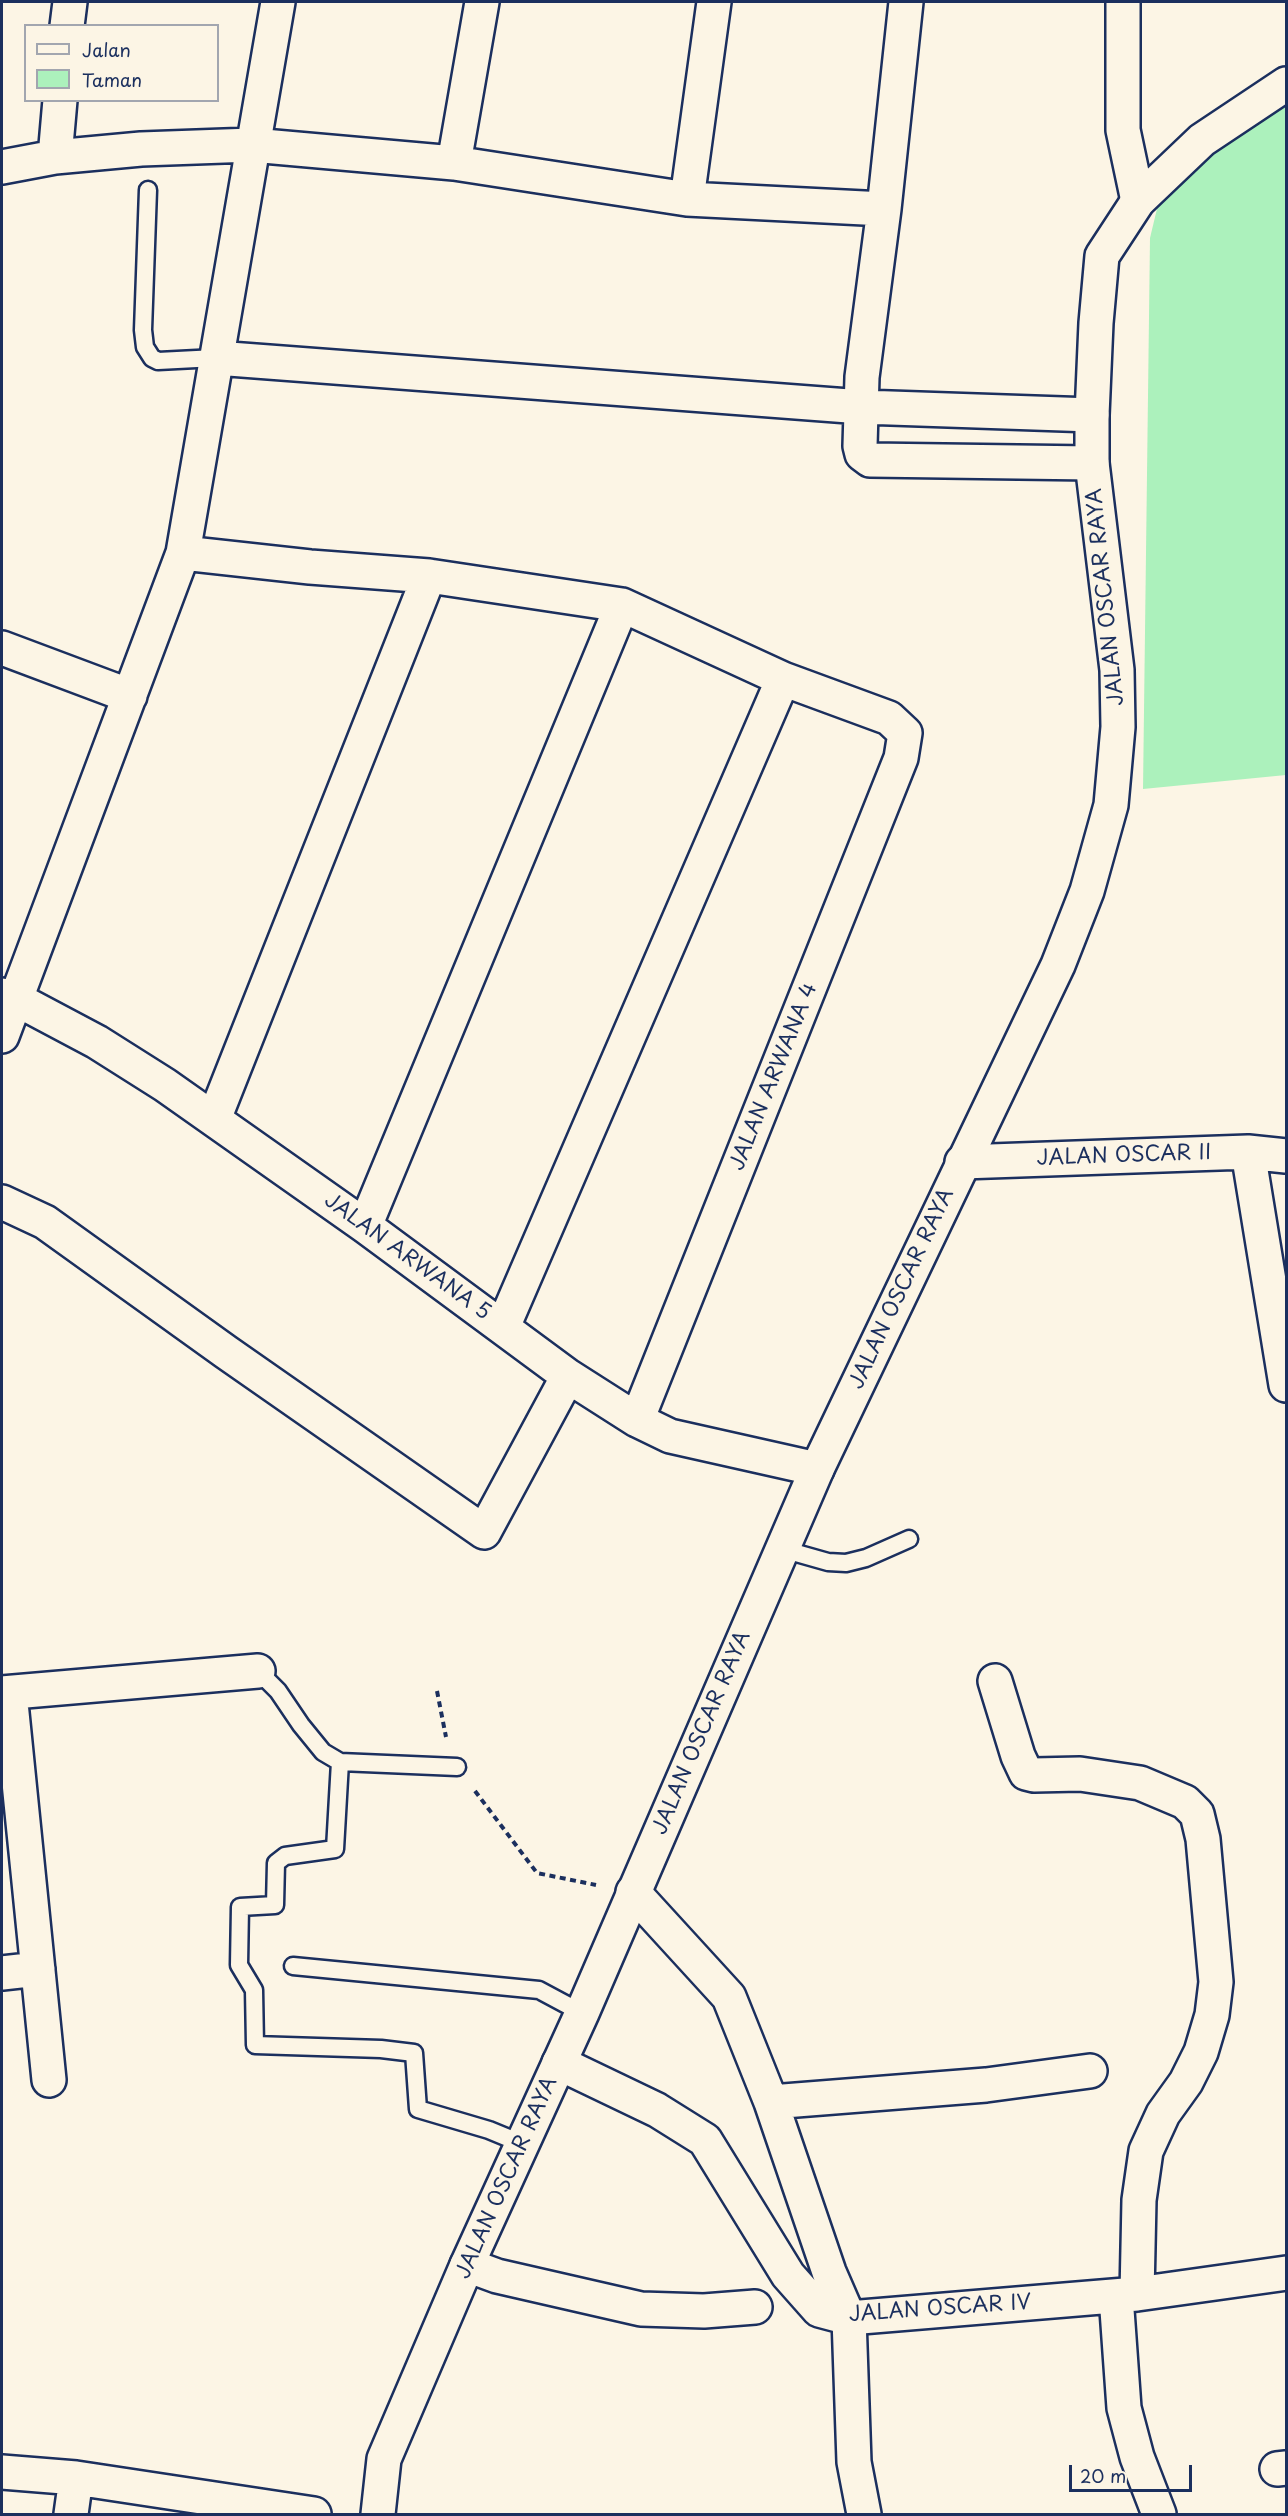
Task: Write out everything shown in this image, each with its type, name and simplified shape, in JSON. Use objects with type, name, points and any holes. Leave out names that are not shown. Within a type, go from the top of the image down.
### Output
[{"type":"street","points":[[67,24],[70,2]]},
{"type":"street","points":[[2,1036],[9,997],[130,696],[183,553],[278,2]]},
{"type":"street","points":[[454,163],[482,2]]},
{"type":"street","points":[[687,199],[714,2]]},
{"type":"street","points":[[906,2],[884,209],[862,377],[860,446],[862,454],[870,460],[1092,464]]},
{"type":"street","points":[[1123,2],[1123,130],[1138,201]]},
{"type":"street","name":"JALAN OSCAR RAYA","points":[[378,2514],[384,2459],[467,2265],[582,2013],[817,1469],[1058,965],[1087,891],[1111,805],[1118,727],[1117,670],[1092,464],[1096,323],[1102,256],[1138,201],[1202,140],[1287,84]]},
{"type":"street","points":[[55,157],[60,102]]},
{"type":"street","points":[[2,167],[55,157],[141,148],[252,145],[454,163],[687,199],[884,209]]},
{"type":"street","points":[[216,358],[567,386],[862,406],[1092,415]]},
{"type":"street","points":[[183,553],[310,567],[429,576],[622,605],[783,679],[503,1327]]},
{"type":"street","points":[[214,1119],[429,576]]},
{"type":"street","points":[[365,1226],[622,605]]},
{"type":"street","points":[[2,648],[130,696]]},
{"type":"street","name":"JALAN ARWANA 4","points":[[637,1420],[901,758],[905,733],[889,718],[783,679]]},
{"type":"street","name":"JALAN ARWANA 5","points":[[9,997],[97,1042],[214,1119],[365,1226],[568,1376],[637,1420],[681,1439],[817,1469]]},
{"type":"street","points":[[1248,1152],[1287,1384]]},
{"type":"street","name":"JALAN OSCAR II","points":[[962,1162],[1248,1152],[1287,1156]]},
{"type":"street","points":[[2,1202],[45,1222],[484,1532],[568,1376]]},
{"type":"street","points":[[49,2080],[6,1693],[258,1671]]},
{"type":"street","points":[[995,1681],[1018,1756],[1026,1773],[1034,1775],[1080,1774],[1140,1783],[1185,1802],[1197,1814],[1203,1839],[1216,1982],[1212,2015],[1201,2052],[1186,2082],[1163,2114],[1146,2151],[1126,2295],[1124,2408],[1137,2457],[1159,2514]]},
{"type":"street","points":[[633,1892],[729,1997],[771,2102],[828,2272],[849,2318],[854,2462],[864,2514]]},
{"type":"street","points":[[2,1973],[38,1969]]},
{"type":"street","name":"JALAN OSCAR IV","points":[[559,2063],[657,2109],[705,2140],[788,2275],[819,2310],[849,2318],[1126,2295],[1287,2273]]},
{"type":"street","points":[[771,2102],[986,2085],[1090,2071]]},
{"type":"street","points":[[467,2265],[497,2276],[641,2309],[704,2311],[754,2307]]},
{"type":"street","points":[[2,2472],[76,2478],[314,2514]]},
{"type":"street","points":[[71,2514],[76,2478]]},
{"type":"lane","points":[[148,190],[143,330],[145,347],[152,358],[158,361],[216,358]]},
{"type":"lane","points":[[782,1549],[828,1562],[846,1563],[866,1558],[909,1539]]},
{"type":"lane","points":[[258,1671],[278,1691],[323,1752],[340,1762],[457,1767]]},
{"type":"lane","points":[[340,1762],[335,1849],[285,1856],[276,1863],[275,1905],[240,1907],[239,1965],[254,1990],[255,2045],[381,2049],[414,2053],[418,2109],[489,2130],[523,2144]]},
{"type":"lane","points":[[293,1966],[538,1990],[582,2013]]},
{"type":"path","points":[[437,1691],[442,1726],[457,1767],[537,1873],[633,1892]]},
{"type":"green space","points":[[1286,86],[1286,775],[1143,789],[1150,238],[1167,167]]}]
